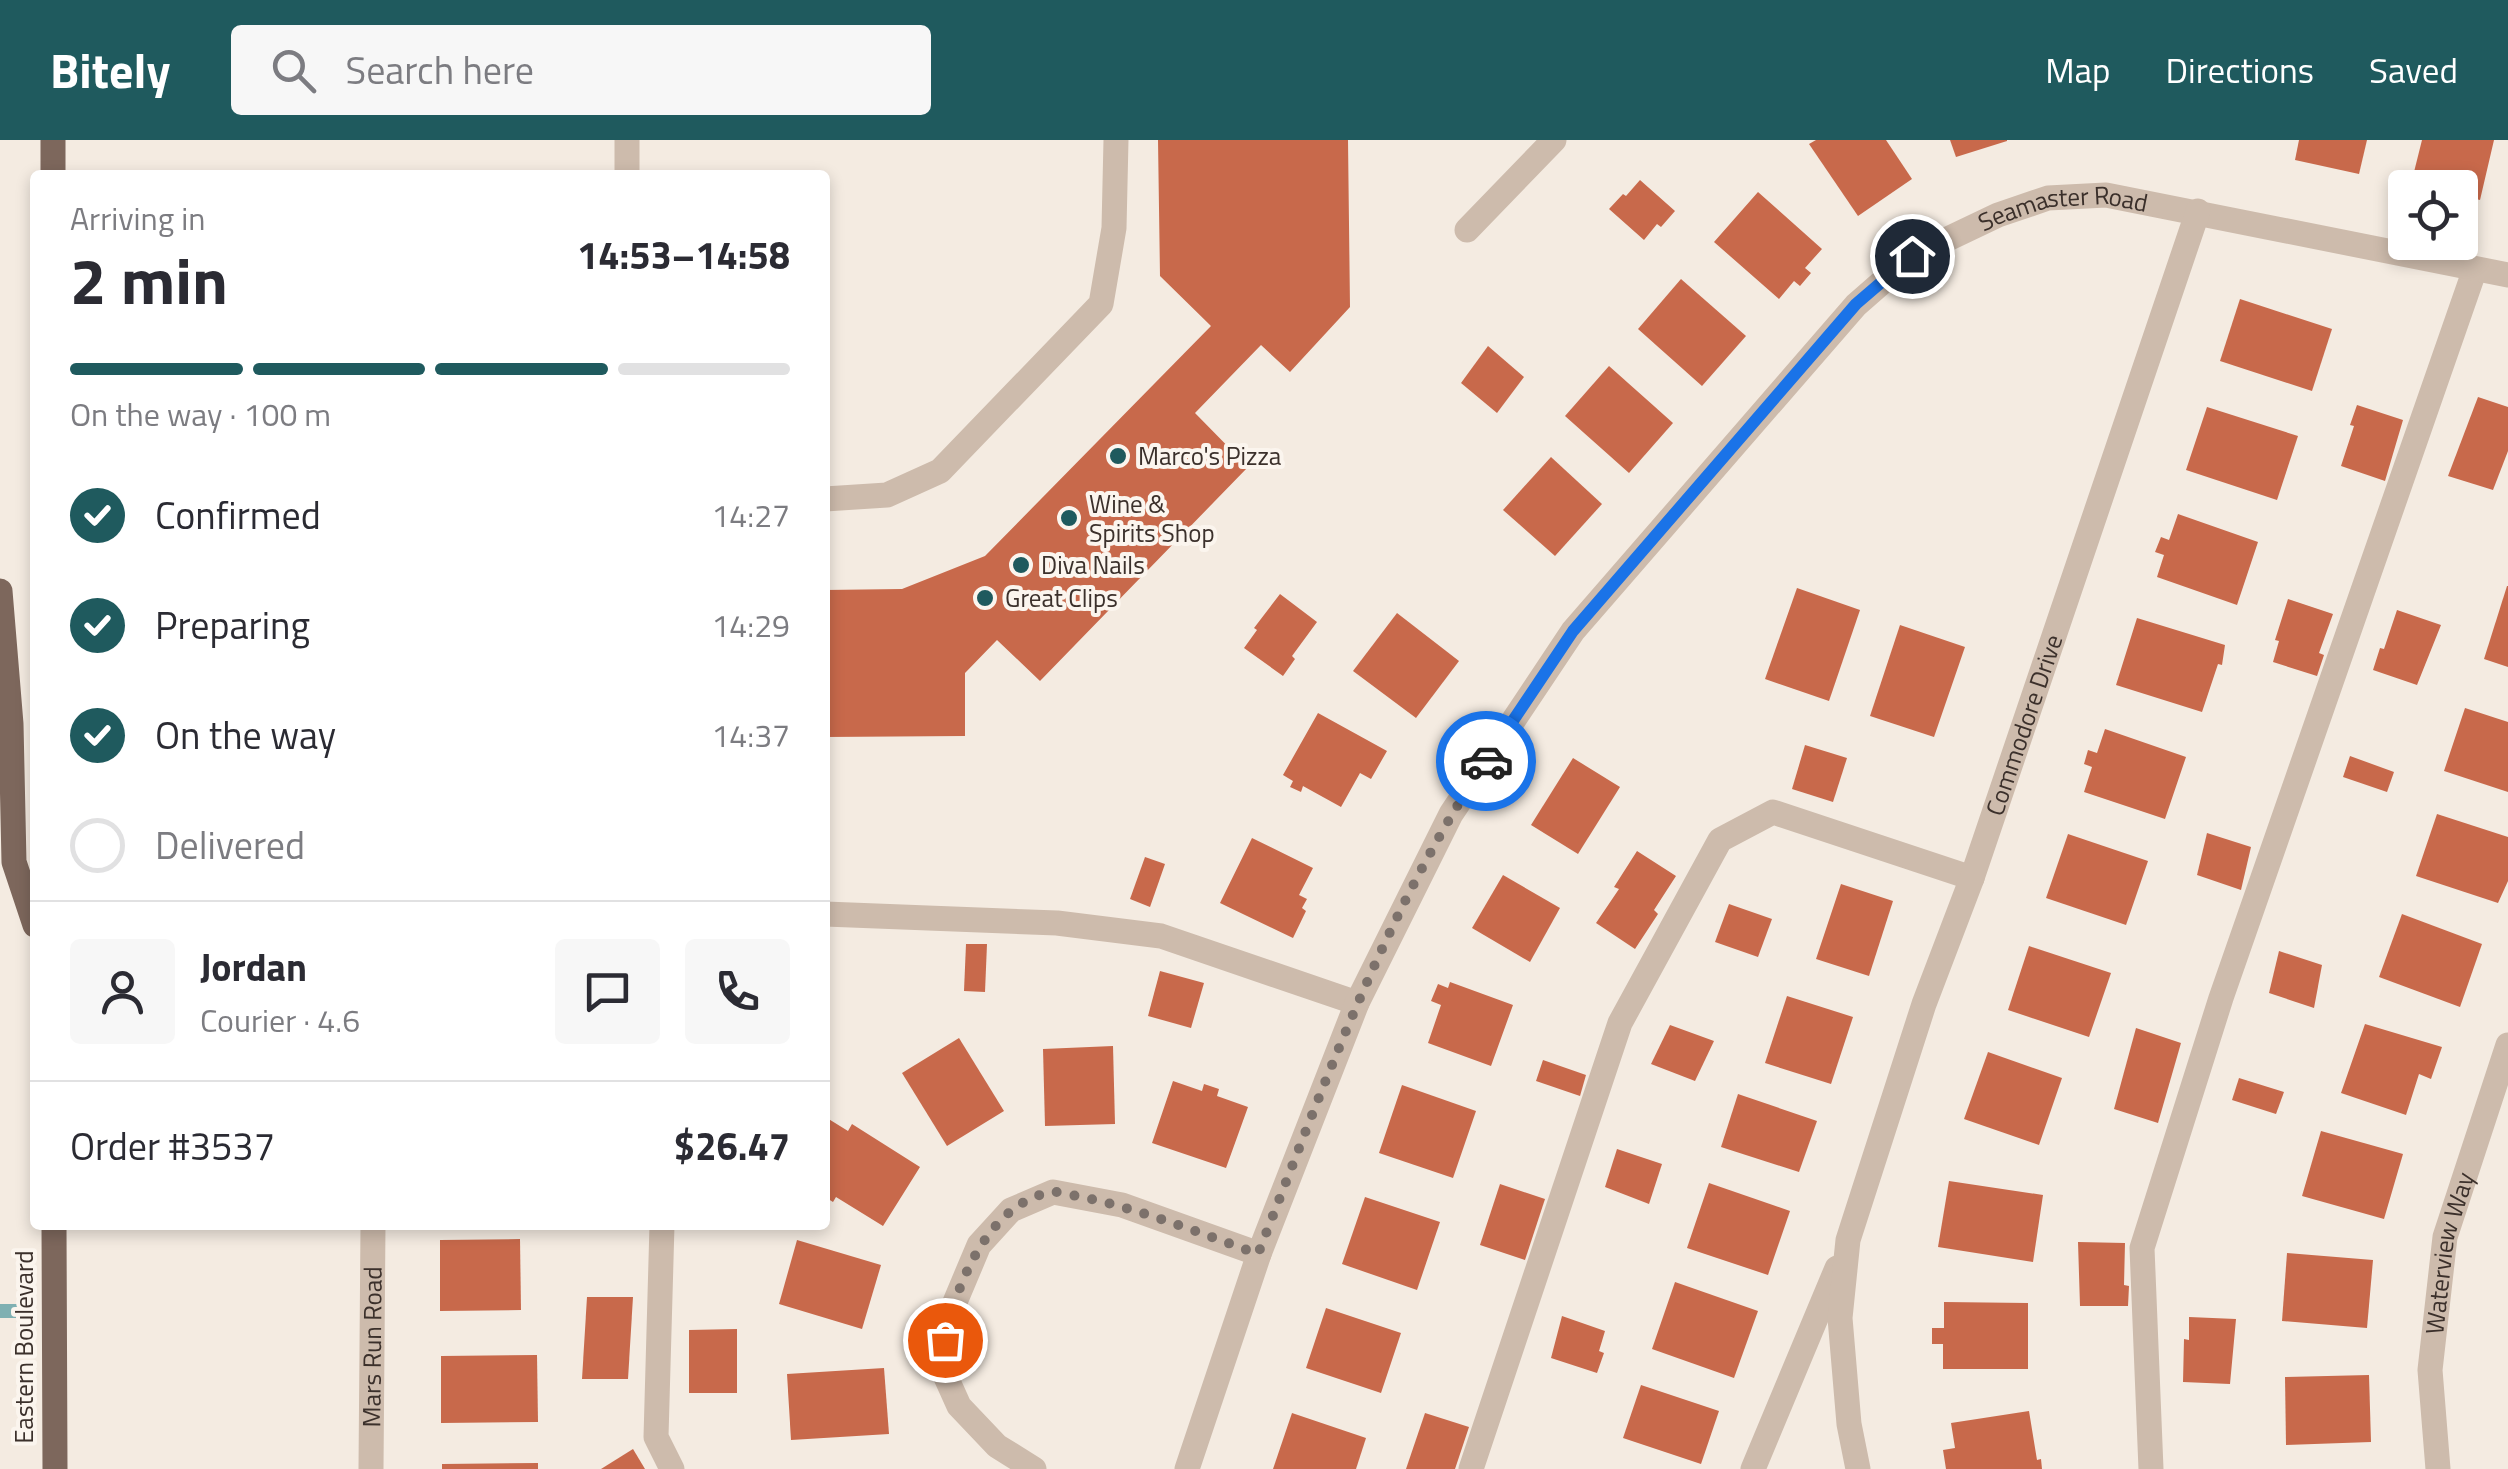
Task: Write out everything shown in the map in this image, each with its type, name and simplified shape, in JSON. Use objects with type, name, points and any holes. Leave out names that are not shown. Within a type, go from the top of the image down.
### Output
[{"type":"main road","points":[[53,140],[53,170]]},
{"type":"main road","points":[[0,590],[12,724],[14,862],[30,910]]},
{"type":"main road","name":"Eastern Boulevard","points":[[54,1230],[55,1469]]},
{"type":"street","points":[[627,140],[627,170]]},
{"type":"street","points":[[830,499],[887,495],[940,471],[1101,304],[1114,228],[1116,140]]},
{"type":"street","points":[[1466,230],[1554,140]]},
{"type":"street","name":"Seamaster Road","points":[[1188,1469],[1258,1254],[1357,1003],[1450,814],[1573,631],[1856,304],[1912,256],[1998,215],[2048,198],[2106,194],[2508,275]]},
{"type":"street","name":"Commodore Drive","points":[[1753,1469],[1848,1240],[1924,1004],[1972,878],[2198,211]]},
{"type":"street","points":[[2151,1469],[2142,1248],[2221,998],[2475,269]]},
{"type":"street","points":[[1471,1469],[1620,1023],[1720,840],[1773,812],[1972,878]]},
{"type":"street","points":[[830,914],[1057,923],[1161,936],[1357,1003]]},
{"type":"street","name":"Waterview Way","points":[[2438,1469],[2430,1370],[2445,1237],[2508,1045]]},
{"type":"street","points":[[1034,1469],[997,1446],[959,1406],[940,1366],[950,1314],[979,1245],[1012,1210],[1053,1192],[1122,1206],[1258,1254]]},
{"type":"street","name":"Mars Run Road","points":[[372,1469],[373,1230]]},
{"type":"street","points":[[662,1230],[656,1437],[672,1469]]},
{"type":"street","name":"Commodore Drive","points":[[1848,1240],[1840,1318],[1849,1424],[1858,1469]]},
{"type":"building","points":[[1158,140],[1348,140],[1350,307],[1290,372],[1261,345],[1195,413],[1248,467],[1040,681],[997,640],[965,673],[965,736],[830,737],[830,590],[902,589],[985,556],[1211,326],[1160,276]]},
{"type":"building","points":[[1816,140],[1886,140],[1912,179],[1858,216],[1809,144]]},
{"type":"building","points":[[1950,140],[2007,140],[2007,141],[1956,157]]},
{"type":"building","points":[[2299,140],[2367,140],[2359,174],[2295,160]]},
{"type":"building","points":[[2422,140],[2494,140],[2480,200],[2478,170],[2414,170]]},
{"type":"building","points":[[1640,180],[1675,211],[1644,240],[1609,209]]},
{"type":"building","points":[[1758,192],[1822,249],[1805,268],[1811,273],[1800,286],[1794,281],[1779,299],[1714,242]]},
{"type":"building","points":[[1681,279],[1746,336],[1702,386],[1638,329]]},
{"type":"building","points":[[2240,299],[2332,329],[2312,391],[2220,361]]},
{"type":"building","points":[[1488,346],[1524,377],[1497,413],[1461,383]]},
{"type":"building","points":[[1609,366],[1673,423],[1629,473],[1565,416]]},
{"type":"building","points":[[2478,397],[2508,407],[2508,451],[2493,490],[2448,476]]},
{"type":"building","points":[[2357,405],[2403,420],[2385,481],[2341,466]]},
{"type":"building","points":[[2207,407],[2298,436],[2277,500],[2186,470]]},
{"type":"building","points":[[1551,457],[1602,504],[1555,556],[1503,510]]},
{"type":"building","points":[[2178,514],[2258,542],[2237,605],[2157,577],[2164,555],[2155,552],[2161,537],[2169,540]]},
{"type":"building","points":[[2508,586],[2508,667],[2484,659]]},
{"type":"building","points":[[1797,588],[1860,610],[1829,701],[1765,679]]},
{"type":"building","points":[[1280,594],[1317,622],[1292,656],[1295,659],[1283,676],[1244,648]]},
{"type":"building","points":[[2288,599],[2333,614],[2319,653],[2324,655],[2317,676],[2273,662],[2279,641],[2275,640]]},
{"type":"building","points":[[2397,610],[2441,625],[2417,685],[2373,670]]},
{"type":"building","points":[[1397,613],[1459,661],[1416,718],[1353,671]]},
{"type":"building","points":[[2137,618],[2225,645],[2222,665],[2218,664],[2202,712],[2116,685]]},
{"type":"building","points":[[1900,625],[1965,647],[1934,737],[1870,716]]},
{"type":"building","points":[[2465,708],[2508,722],[2508,792],[2444,771]]},
{"type":"building","points":[[1318,713],[1387,751],[1371,779],[1360,773],[1341,807],[1303,786],[1301,792],[1290,787],[1293,781],[1283,775]]},
{"type":"building","points":[[2105,729],[2186,757],[2165,819],[2084,792],[2092,767],[2084,764],[2088,750],[2097,753]]},
{"type":"building","points":[[1805,745],[1847,758],[1833,802],[1792,789]]},
{"type":"building","points":[[2350,756],[2394,772],[2387,792],[2343,777]]},
{"type":"building","points":[[1573,758],[1620,787],[1578,854],[1531,825]]},
{"type":"building","points":[[2437,814],[2508,837],[2508,881],[2498,903],[2416,876]]},
{"type":"building","points":[[2207,833],[2251,847],[2241,890],[2197,875]]},
{"type":"building","points":[[2068,834],[2148,861],[2126,925],[2046,898]]},
{"type":"building","points":[[1252,838],[1313,868],[1299,895],[1307,899],[1302,908],[1306,911],[1293,938],[1220,903]]},
{"type":"building","points":[[1637,851],[1676,876],[1635,949],[1596,923],[1619,889],[1614,887]]},
{"type":"building","points":[[1145,857],[1165,864],[1150,907],[1130,899]]},
{"type":"building","points":[[1503,875],[1560,908],[1530,962],[1472,928]]},
{"type":"building","points":[[1841,884],[1893,901],[1869,976],[1816,959]]},
{"type":"building","points":[[1729,904],[1772,919],[1758,957],[1715,942]]},
{"type":"building","points":[[2402,914],[2482,944],[2460,1007],[2379,977]]},
{"type":"building","points":[[966,944],[987,944],[985,992],[964,991]]},
{"type":"building","points":[[2029,946],[2111,973],[2089,1037],[2008,1010]]},
{"type":"building","points":[[2279,951],[2322,965],[2314,1008],[2269,993]]},
{"type":"building","points":[[1160,971],[1204,983],[1191,1028],[1148,1016]]},
{"type":"building","points":[[1450,982],[1513,1005],[1491,1066],[1428,1043],[1441,1005],[1431,1001],[1438,984],[1448,988]]},
{"type":"building","points":[[1787,996],[1853,1017],[1831,1084],[1765,1063]]},
{"type":"building","points":[[2365,1024],[2442,1047],[2431,1079],[2419,1074],[2406,1115],[2341,1093]]},
{"type":"building","points":[[1670,1025],[1714,1041],[1695,1081],[1651,1064]]},
{"type":"building","points":[[2136,1028],[2181,1043],[2158,1123],[2114,1109]]},
{"type":"building","points":[[959,1038],[1004,1111],[947,1146],[902,1073]]},
{"type":"building","points":[[1113,1046],[1115,1124],[1045,1126],[1043,1049]]},
{"type":"building","points":[[1988,1052],[2062,1078],[2039,1145],[1964,1119]]},
{"type":"building","points":[[1543,1060],[1586,1075],[1580,1096],[1536,1081]]},
{"type":"building","points":[[2239,1078],[2284,1092],[2276,1114],[2232,1100]]},
{"type":"building","points":[[1173,1081],[1202,1091],[1204,1084],[1219,1089],[1217,1096],[1248,1107],[1226,1168],[1152,1143]]},
{"type":"building","points":[[1402,1085],[1476,1111],[1453,1178],[1379,1153]]},
{"type":"building","points":[[1738,1094],[1817,1121],[1799,1172],[1721,1147]]},
{"type":"building","points":[[830,1120],[848,1131],[852,1124],[920,1167],[883,1226],[836,1197],[833,1202]]},
{"type":"building","points":[[2321,1131],[2403,1154],[2384,1219],[2302,1196]]},
{"type":"building","points":[[1617,1149],[1662,1164],[1649,1204],[1605,1187]]},
{"type":"building","points":[[1949,1181],[2043,1195],[2033,1262],[1938,1247]]},
{"type":"building","points":[[1709,1183],[1790,1211],[1768,1275],[1687,1248]]},
{"type":"building","points":[[1500,1184],[1545,1199],[1525,1260],[1480,1245]]},
{"type":"building","points":[[1365,1197],[1440,1222],[1417,1290],[1342,1264]]},
{"type":"building","points":[[520,1239],[521,1310],[440,1311],[440,1240]]},
{"type":"building","points":[[797,1240],[881,1265],[862,1329],[779,1304]]},
{"type":"building","points":[[2078,1242],[2125,1243],[2128,1306],[2080,1306]]},
{"type":"building","points":[[2287,1253],[2373,1260],[2367,1328],[2282,1321]]},
{"type":"building","points":[[1675,1282],[1758,1311],[1734,1378],[1652,1349]]},
{"type":"building","points":[[587,1297],[633,1297],[628,1379],[582,1379]]},
{"type":"building","points":[[1944,1302],[2028,1303],[2028,1369],[1943,1369],[1943,1344],[1932,1344],[1932,1328],[1944,1328]]},
{"type":"building","points":[[1326,1308],[1401,1333],[1381,1393],[1306,1368]]},
{"type":"building","points":[[1562,1316],[1605,1331],[1599,1351],[1604,1353],[1597,1373],[1551,1358]]},
{"type":"building","points":[[2189,1317],[2236,1319],[2230,1384],[2183,1382]]},
{"type":"building","points":[[737,1329],[737,1393],[689,1393],[689,1330]]},
{"type":"building","points":[[537,1355],[538,1422],[441,1423],[441,1356]]},
{"type":"building","points":[[884,1368],[889,1434],[791,1440],[787,1374]]},
{"type":"building","points":[[2369,1375],[2371,1442],[2286,1445],[2285,1377]]},
{"type":"building","points":[[1641,1385],[1719,1411],[1701,1464],[1623,1438]]},
{"type":"building","points":[[2029,1411],[2042,1469],[1946,1469],[1943,1450],[1955,1448],[1951,1423]]},
{"type":"building","points":[[1292,1413],[1366,1438],[1356,1469],[1273,1469]]},
{"type":"building","points":[[1425,1413],[1469,1427],[1455,1469],[1406,1469]]},
{"type":"building","points":[[633,1449],[645,1469],[601,1469]]},
{"type":"building","points":[[538,1463],[538,1469],[442,1469],[442,1464]]},
{"type":"waterway","points":[[0,1311],[19,1311]]},
{"type":"way so far","points":[[945,1340],[950,1314],[979,1245],[1012,1210],[1053,1192],[1122,1206],[1258,1254],[1357,1003],[1450,814],[1486,761]]},
{"type":"place","name":"Marco's Pizza","points":[[1118,456]]},
{"type":"place","name":"Wine & Spirits Shop","points":[[1069,518]]},
{"type":"place","name":"Diva Nails","points":[[1021,565]]},
{"type":"place","name":"Great Clips","points":[[985,598]]},
{"type":"route","points":[[1486,761],[1573,631],[1856,304],[1912,256]]}]
